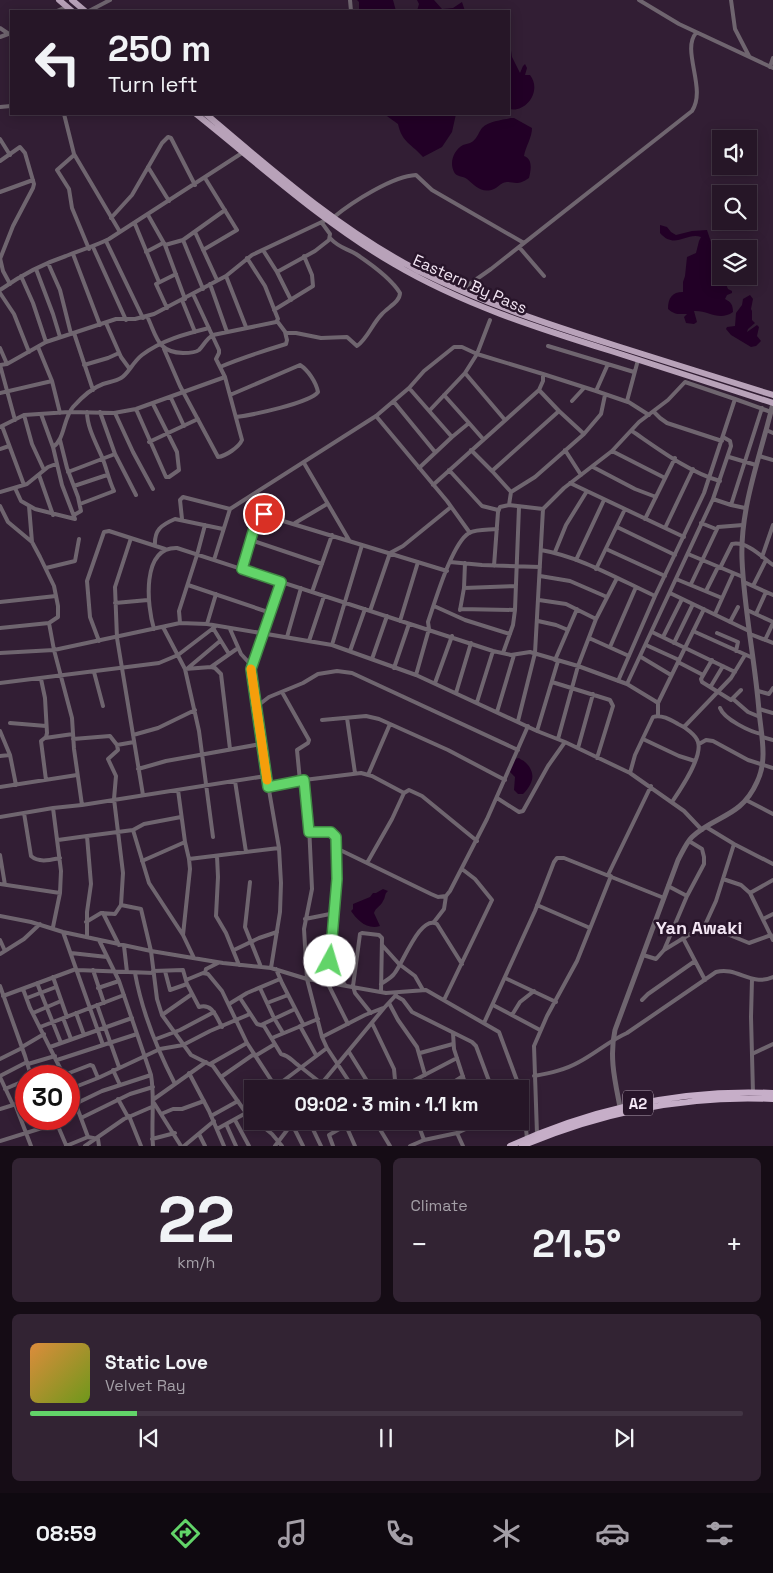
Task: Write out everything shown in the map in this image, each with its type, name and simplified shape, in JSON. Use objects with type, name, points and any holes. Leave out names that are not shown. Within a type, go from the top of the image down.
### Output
[{"type":"highway","name":"A2","points":[[510,1146],[591,1114],[620,1107],[676,1097],[773,1093]]},
{"type":"highway","name":"A2","points":[[522,1146],[585,1122],[661,1104],[740,1098],[773,1099]]},
{"type":"main road","points":[[59,0],[69,9]]},
{"type":"main road","points":[[72,0],[84,10]]},
{"type":"main road","name":"Eastern By Pass","points":[[197,115],[324,221],[394,264],[445,291],[542,330],[773,403]]},
{"type":"main road","name":"Eastern By Pass","points":[[207,115],[313,202],[397,258],[462,290],[549,324],[773,395]]},
{"type":"street","points":[[91,10],[110,0]]},
{"type":"street","points":[[639,0],[663,16],[696,33],[772,68],[773,58]]},
{"type":"street","points":[[731,0],[735,29],[750,57]]},
{"type":"street","points":[[0,28],[10,34]]},
{"type":"street","points":[[462,290],[692,111],[696,102],[696,86],[691,42],[696,33]]},
{"type":"street","points":[[0,37],[10,34]]},
{"type":"street","points":[[64,115],[74,155],[120,232]]},
{"type":"street","points":[[111,218],[132,195],[166,138],[170,137],[195,185]]},
{"type":"street","points":[[0,139],[10,155]]},
{"type":"street","points":[[0,161],[20,147],[24,151],[33,180],[33,188],[13,226],[0,259],[3,271],[10,284]]},
{"type":"street","points":[[29,352],[14,314],[0,292],[21,276],[48,263],[106,241],[242,153]]},
{"type":"street","points":[[74,155],[57,170],[68,189],[72,208],[126,320]]},
{"type":"street","points":[[148,167],[170,201]]},
{"type":"street","points":[[334,217],[352,203],[370,193],[400,179],[416,175],[432,190],[524,243]]},
{"type":"street","points":[[204,250],[237,231],[205,178]]},
{"type":"street","points":[[0,192],[33,180]]},
{"type":"street","points":[[146,252],[164,244],[182,240],[225,210]]},
{"type":"street","points":[[148,215],[164,244],[195,332]]},
{"type":"street","points":[[15,420],[0,365],[7,364],[38,346],[60,337],[116,319],[126,320],[145,317],[167,308],[226,276],[247,258],[324,221],[330,238],[337,246],[357,255],[388,278],[398,290],[400,297],[380,316],[364,339],[356,346],[347,337],[320,338],[285,332]]},
{"type":"street","points":[[135,224],[159,282]]},
{"type":"street","points":[[195,232],[217,280]]},
{"type":"street","points":[[277,272],[326,243],[330,238]]},
{"type":"street","points":[[182,240],[203,288]]},
{"type":"street","points":[[106,241],[160,345],[164,349],[198,419],[217,455],[220,457],[242,441],[225,378],[216,360],[219,351],[193,294]]},
{"type":"street","points":[[519,247],[544,276]]},
{"type":"street","points":[[263,250],[291,300]]},
{"type":"street","points":[[73,254],[100,324]]},
{"type":"street","points":[[274,310],[313,286],[312,276],[304,256]]},
{"type":"street","points":[[220,367],[247,355],[265,352],[286,344],[287,340],[285,332],[277,321],[265,286],[247,258]]},
{"type":"street","points":[[48,263],[60,290],[72,333],[93,390]]},
{"type":"street","points":[[36,269],[60,337]]},
{"type":"street","points":[[167,308],[156,286],[159,282],[176,274]]},
{"type":"street","points":[[21,276],[34,303],[46,342]]},
{"type":"street","points":[[226,276],[246,327]]},
{"type":"street","points":[[210,284],[227,332]]},
{"type":"street","points":[[430,410],[465,373],[477,354],[490,320]]},
{"type":"street","points":[[164,349],[175,352],[195,352],[213,335],[277,321]]},
{"type":"street","points":[[106,323],[124,363],[129,368]]},
{"type":"street","points":[[53,448],[58,444],[69,412],[93,390],[121,378],[143,354],[174,337],[209,328]]},
{"type":"street","points":[[38,346],[52,381],[60,412]]},
{"type":"street","points":[[214,560],[230,509],[376,416],[394,402],[424,371],[454,346],[462,347],[477,354],[628,402],[667,422],[731,442],[729,456],[713,500],[627,684]]},
{"type":"street","points":[[548,346],[634,372]]},
{"type":"street","points":[[0,348],[7,364]]},
{"type":"street","points":[[84,365],[119,353]]},
{"type":"street","points":[[628,402],[638,360]]},
{"type":"street","points":[[596,391],[608,364]]},
{"type":"street","points":[[230,395],[300,365],[308,372],[318,388],[316,394],[306,399],[280,408],[236,417]]},
{"type":"street","points":[[465,373],[505,420]]},
{"type":"street","points":[[433,485],[539,390],[543,381],[543,374]]},
{"type":"street","points":[[24,485],[1,427],[24,415],[60,412],[115,413],[136,409],[225,378]]},
{"type":"street","points":[[0,392],[52,381]]},
{"type":"street","points":[[518,721],[535,653],[543,509],[570,483],[612,451],[639,422],[668,400],[685,382],[771,412]]},
{"type":"street","points":[[409,388],[452,437]]},
{"type":"street","points":[[572,401],[584,388]]},
{"type":"street","points":[[539,390],[584,434]]},
{"type":"street","points":[[444,395],[483,439]]},
{"type":"street","points":[[509,505],[511,492],[535,477],[584,434],[601,414],[605,395]]},
{"type":"street","points":[[170,398],[184,426]]},
{"type":"street","points":[[618,681],[710,478],[734,399]]},
{"type":"street","points":[[394,402],[435,452]]},
{"type":"street","points":[[620,1107],[612,1060],[613,1039],[678,860],[689,841],[704,829],[730,814],[746,800],[758,782],[762,765],[762,736],[758,691],[747,610],[742,543],[745,508],[773,403]]},
{"type":"street","points":[[136,409],[166,477],[172,476],[178,472],[177,452],[153,404]]},
{"type":"street","points":[[730,504],[762,408]]},
{"type":"street","points":[[492,471],[559,411]]},
{"type":"street","points":[[80,504],[114,491],[86,412]]},
{"type":"street","points":[[100,412],[115,454],[136,495]]},
{"type":"street","points":[[115,413],[153,489]]},
{"type":"street","points":[[41,414],[53,448],[62,485],[74,516]]},
{"type":"street","points":[[24,415],[32,444],[44,470]]},
{"type":"street","points":[[376,416],[470,533]]},
{"type":"street","points":[[149,442],[198,419]]},
{"type":"street","points":[[419,468],[469,423]]},
{"type":"street","points":[[766,430],[773,434]]},
{"type":"street","points":[[632,431],[693,469],[720,481]]},
{"type":"street","points":[[15,488],[21,501],[29,506],[53,515],[75,519],[74,516],[81,511],[80,504],[68,472],[60,439]]},
{"type":"street","points":[[0,449],[9,446]]},
{"type":"street","points":[[471,450],[511,492]]},
{"type":"street","points":[[565,450],[581,475]]},
{"type":"street","points":[[612,451],[665,478]]},
{"type":"street","points":[[68,472],[115,454]]},
{"type":"street","points":[[729,456],[756,465]]},
{"type":"street","points":[[759,456],[773,460]]},
{"type":"street","points":[[645,519],[675,458]]},
{"type":"street","points":[[304,463],[326,504],[349,540]]},
{"type":"street","points":[[0,492],[24,485],[44,470],[56,464]]},
{"type":"street","points":[[594,466],[635,489],[656,497]]},
{"type":"street","points":[[665,528],[693,469]]},
{"type":"street","points":[[449,470],[482,506],[498,510]]},
{"type":"street","points":[[39,475],[53,515]]},
{"type":"street","points":[[74,486],[107,475]]},
{"type":"street","points":[[570,483],[684,537]]},
{"type":"street","points":[[555,552],[566,524],[587,491]]},
{"type":"street","points":[[182,519],[180,500],[183,497],[230,509]]},
{"type":"street","points":[[576,560],[604,500]]},
{"type":"street","points":[[713,500],[745,508]]},
{"type":"street","points":[[295,523],[326,504]]},
{"type":"street","points":[[494,566],[498,510],[502,506],[509,505],[543,509]]},
{"type":"street","points":[[0,506],[8,522],[32,542],[46,568],[56,596],[58,617],[49,622],[0,628]]},
{"type":"street","points":[[29,506],[32,542]]},
{"type":"street","points":[[503,653],[510,634],[515,610],[519,506]]},
{"type":"street","points":[[370,611],[390,553],[403,546],[451,507]]},
{"type":"street","points":[[596,569],[625,509]]},
{"type":"street","points":[[242,569],[258,515],[260,514],[295,523],[447,571]]},
{"type":"street","points":[[155,546],[154,536],[157,531],[173,520],[182,519],[223,530]]},
{"type":"street","points":[[701,523],[716,529]]},
{"type":"street","points":[[180,623],[179,611],[198,554],[205,525]]},
{"type":"street","points":[[691,584],[716,529],[720,526],[743,525]]},
{"type":"street","points":[[762,557],[773,525]]},
{"type":"street","points":[[616,527],[675,555]]},
{"type":"street","points":[[416,675],[429,629],[428,622],[450,562],[465,537],[470,533],[497,529]]},
{"type":"street","points":[[98,641],[90,618],[87,581],[104,532],[109,531],[165,549],[177,548],[198,554],[493,651],[514,655],[529,652],[535,653],[556,661],[578,666],[627,684],[658,703]]},
{"type":"street","points":[[312,592],[332,536]]},
{"type":"street","points":[[131,538],[116,581],[115,603],[117,638],[143,795]]},
{"type":"street","points":[[46,568],[75,561],[79,540]]},
{"type":"street","points":[[251,540],[322,564]]},
{"type":"street","points":[[706,591],[732,544],[742,543],[773,565]]},
{"type":"street","points":[[332,645],[362,545]]},
{"type":"street","points":[[154,630],[148,600],[152,571],[160,552],[165,549]]},
{"type":"street","points":[[606,549],[665,576]]},
{"type":"street","points":[[541,550],[555,552],[576,560],[656,596]]},
{"type":"street","points":[[688,554],[733,574],[773,595]]},
{"type":"street","points":[[753,586],[766,560]]},
{"type":"street","points":[[400,621],[418,562]]},
{"type":"street","points":[[450,562],[540,568]]},
{"type":"street","points":[[458,617],[464,588],[465,563]]},
{"type":"street","points":[[715,614],[733,574]]},
{"type":"street","points":[[540,576],[570,581],[607,597]]},
{"type":"street","points":[[558,739],[578,666],[596,619],[617,578]]},
{"type":"street","points":[[676,579],[722,598]]},
{"type":"street","points":[[271,968],[280,912],[279,848],[251,675],[252,666],[281,582]]},
{"type":"street","points":[[188,585],[271,613]]},
{"type":"street","points":[[464,588],[516,586]]},
{"type":"street","points":[[610,647],[636,587]]},
{"type":"street","points":[[287,637],[301,588]]},
{"type":"street","points":[[756,614],[766,592]]},
{"type":"street","points":[[670,593],[765,640],[773,642]]},
{"type":"street","points":[[207,624],[216,594]]},
{"type":"street","points":[[0,602],[56,596]]},
{"type":"street","points":[[309,640],[324,596]]},
{"type":"street","points":[[663,638],[682,598]]},
{"type":"street","points":[[115,603],[148,600]]},
{"type":"street","points":[[539,600],[556,601],[596,619]]},
{"type":"street","points":[[674,643],[693,604]]},
{"type":"street","points":[[434,606],[458,617],[510,634]]},
{"type":"street","points":[[730,622],[738,606]]},
{"type":"street","points":[[350,652],[365,609]]},
{"type":"street","points":[[537,731],[552,682],[556,661],[576,609]]},
{"type":"street","points":[[658,715],[658,703],[704,609]]},
{"type":"street","points":[[460,610],[515,610]]},
{"type":"street","points":[[747,610],[773,623],[765,640]]},
{"type":"street","points":[[372,659],[387,616]]},
{"type":"street","points":[[538,621],[568,630]]},
{"type":"street","points":[[49,622],[54,650],[72,718],[82,805]]},
{"type":"street","points":[[0,653],[54,650],[180,623],[207,624],[214,627],[332,645],[416,675],[630,773],[651,786],[704,829],[773,864]]},
{"type":"street","points":[[394,668],[409,624]]},
{"type":"street","points":[[214,627],[220,641],[229,654]]},
{"type":"street","points":[[0,683],[159,664],[178,655],[214,627]]},
{"type":"street","points":[[162,628],[186,668],[195,710],[213,838]]},
{"type":"street","points":[[230,629],[238,648],[252,666]]},
{"type":"street","points":[[693,630],[753,658]]},
{"type":"street","points":[[652,632],[736,672]]},
{"type":"street","points":[[717,633],[738,642],[736,651]]},
{"type":"street","points":[[434,683],[452,636]]},
{"type":"street","points":[[589,638],[629,656]]},
{"type":"street","points":[[186,668],[220,641]]},
{"type":"street","points":[[456,693],[471,643]]},
{"type":"street","points":[[646,645],[704,675]]},
{"type":"street","points":[[211,667],[238,648]]},
{"type":"street","points":[[476,702],[493,651]]},
{"type":"street","points":[[497,712],[514,655]]},
{"type":"street","points":[[684,727],[736,672],[745,655]]},
{"type":"street","points":[[641,657],[672,675]]},
{"type":"street","points":[[712,660],[701,681],[733,700],[748,712],[760,717]]},
{"type":"street","points":[[711,686],[723,666]]},
{"type":"street","points":[[186,668],[211,667],[215,668],[220,674],[230,749]]},
{"type":"street","points":[[256,707],[265,699],[303,683],[318,674],[329,671],[352,673],[518,750]]},
{"type":"street","points":[[94,672],[103,706]]},
{"type":"street","points":[[41,679],[45,698],[46,736],[40,742],[46,780]]},
{"type":"street","points":[[552,682],[610,700],[613,706],[597,758]]},
{"type":"street","points":[[758,691],[769,694],[773,688]]},
{"type":"street","points":[[733,700],[741,690]]},
{"type":"street","points":[[282,692],[309,740],[308,743],[298,750],[309,832],[312,889],[305,919],[303,940],[307,979],[322,1037],[348,1080]]},
{"type":"street","points":[[578,748],[593,694]]},
{"type":"street","points":[[720,708],[722,713],[744,728],[773,740]]},
{"type":"street","points":[[759,709],[773,713]]},
{"type":"street","points":[[133,735],[158,728],[195,710]]},
{"type":"street","points":[[630,773],[635,755],[653,717],[658,715],[684,727],[699,744],[698,754],[684,786],[672,802]]},
{"type":"street","points":[[322,720],[366,716],[390,724],[448,750],[505,780]]},
{"type":"street","points":[[347,718],[355,773]]},
{"type":"street","points":[[10,723],[46,726]]},
{"type":"street","points":[[368,775],[390,724]]},
{"type":"street","points":[[381,984],[393,975],[422,928],[429,922],[434,922],[444,909],[446,896],[477,842],[528,726]]},
{"type":"street","points":[[0,731],[10,755],[16,785]]},
{"type":"street","points":[[44,738],[110,736],[117,745],[117,751],[108,758],[116,776],[114,799],[123,873],[121,905],[115,914],[102,913],[86,922]]},
{"type":"street","points":[[643,739],[679,756],[695,761]]},
{"type":"street","points":[[699,744],[706,740],[713,741],[748,760],[773,768]]},
{"type":"street","points":[[117,745],[134,742]]},
{"type":"street","points":[[497,798],[519,812],[523,811],[548,766],[565,742]]},
{"type":"street","points":[[138,769],[166,761],[262,744]]},
{"type":"street","points":[[0,756],[10,755]]},
{"type":"street","points":[[268,787],[302,780],[355,773],[368,775],[404,794]]},
{"type":"street","points":[[0,787],[77,774]]},
{"type":"street","points":[[0,817],[266,776]]},
{"type":"street","points":[[235,781],[246,852]]},
{"type":"street","points":[[537,1134],[534,1046],[540,1030],[577,961],[609,875],[651,786]]},
{"type":"street","points":[[178,790],[190,869],[183,935]]},
{"type":"street","points":[[367,863],[404,794],[409,790],[422,796],[477,842]]},
{"type":"street","points":[[746,800],[773,814]]},
{"type":"street","points":[[53,808],[62,879],[53,927]]},
{"type":"street","points":[[24,813],[31,856],[41,861],[60,858]]},
{"type":"street","points":[[58,840],[133,830],[144,824],[181,817]]},
{"type":"street","points":[[133,830],[149,883],[183,935],[194,958]]},
{"type":"street","points":[[309,832],[331,832],[336,837],[335,913],[330,967],[345,985]]},
{"type":"street","points":[[86,836],[91,884],[86,922],[87,937]]},
{"type":"street","points":[[643,954],[657,959],[664,950],[704,861],[702,849],[689,841]]},
{"type":"street","points":[[142,862],[185,842]]},
{"type":"street","points":[[664,950],[705,925],[734,844]]},
{"type":"street","points":[[189,859],[279,848]]},
{"type":"street","points":[[336,848],[431,894],[438,897],[446,896]]},
{"type":"street","points":[[0,855],[2,884],[60,893]]},
{"type":"street","points":[[217,856],[216,916],[234,950],[239,965]]},
{"type":"street","points":[[484,1023],[557,858],[564,858],[664,898]]},
{"type":"street","points":[[444,1000],[492,900],[475,879],[462,869]]},
{"type":"street","points":[[723,879],[741,886],[750,893],[773,940]]},
{"type":"street","points":[[750,893],[773,880]]},
{"type":"street","points":[[250,882],[245,927],[261,967]]},
{"type":"street","points":[[668,886],[687,896]]},
{"type":"street","points":[[121,905],[141,909],[151,951],[157,1000],[162,1015],[183,1046],[191,1055],[208,1063],[221,1077],[244,1110]]},
{"type":"street","points":[[537,905],[590,928]]},
{"type":"street","points":[[102,913],[119,945]]},
{"type":"street","points":[[305,919],[335,913]]},
{"type":"street","points":[[763,919],[773,914]]},
{"type":"street","points":[[0,916],[53,927],[63,932],[119,945],[218,962],[271,968],[307,979],[398,994],[424,990]]},
{"type":"street","points":[[434,922],[462,964]]},
{"type":"street","points":[[0,954],[24,939],[40,924]]},
{"type":"street","points":[[705,925],[749,943],[771,935]]},
{"type":"street","points":[[63,932],[102,1045]]},
{"type":"street","points":[[234,950],[258,938],[277,932]]},
{"type":"street","points":[[371,1013],[355,993],[353,986],[360,934],[379,935],[382,938],[382,992]]},
{"type":"street","points":[[684,938],[705,980]]},
{"type":"street","points":[[0,940],[5,951]]},
{"type":"street","points":[[99,940],[119,981],[151,1074],[154,1103],[153,1146]]},
{"type":"street","points":[[382,945],[400,965],[415,976],[424,990],[497,1031],[518,1080]]},
{"type":"street","points":[[124,946],[127,972]]},
{"type":"street","points":[[71,953],[107,957]]},
{"type":"street","points":[[642,1000],[695,961]]},
{"type":"street","points":[[165,971],[170,990],[204,973],[206,969],[218,962]]},
{"type":"street","points":[[276,969],[316,1055]]},
{"type":"street","points":[[3,996],[77,970],[135,973],[182,970],[199,1006],[209,1006],[222,1027]]},
{"type":"street","points":[[93,970],[104,1003]]},
{"type":"street","points":[[534,1076],[566,1069],[581,1062],[716,972],[725,970],[752,979],[763,980],[773,977]]},
{"type":"street","points":[[135,973],[141,1003],[175,1084]]},
{"type":"street","points":[[204,973],[208,974],[216,983],[229,1004],[247,1043],[271,1080]]},
{"type":"street","points":[[53,978],[71,1039]]},
{"type":"street","points":[[505,978],[556,1002]]},
{"type":"street","points":[[752,979],[753,1093]]},
{"type":"street","points":[[229,1004],[280,980]]},
{"type":"street","points":[[98,988],[119,981]]},
{"type":"street","points":[[327,982],[348,1024]]},
{"type":"street","points":[[38,983],[61,1043]]},
{"type":"street","points":[[0,986],[28,1063]]},
{"type":"street","points":[[27,998],[56,987]]},
{"type":"street","points":[[260,988],[283,1033]]},
{"type":"street","points":[[23,989],[59,1065]]},
{"type":"street","points":[[512,1015],[520,1002],[534,992]]},
{"type":"street","points":[[162,1015],[192,994]]},
{"type":"street","points":[[267,1003],[288,994]]},
{"type":"street","points":[[325,1080],[384,1008],[398,994]]},
{"type":"street","points":[[398,994],[412,1012],[472,1042],[476,1046],[489,1080]]},
{"type":"street","points":[[40,1027],[124,995]]},
{"type":"street","points":[[240,998],[259,1026],[264,1026],[282,1054],[289,1056],[313,1080]]},
{"type":"street","points":[[33,1013],[61,1001]]},
{"type":"street","points":[[389,1003],[420,1053],[426,1075]]},
{"type":"street","points":[[97,1005],[119,1067]]},
{"type":"street","points":[[493,1005],[540,1030]]},
{"type":"street","points":[[322,1037],[384,1008]]},
{"type":"street","points":[[259,1026],[295,1009]]},
{"type":"street","points":[[156,1039],[175,1032],[214,1012]]},
{"type":"street","points":[[76,1013],[84,1035]]},
{"type":"street","points":[[80,1084],[98,1078],[160,1049],[183,1046],[250,1014]]},
{"type":"street","points":[[50,1047],[132,1018]]},
{"type":"street","points":[[272,1038],[318,1019]]},
{"type":"street","points":[[372,1023],[394,1069],[395,1080]]},
{"type":"street","points":[[453,1033],[453,1044],[464,1080]]},
{"type":"street","points":[[0,1058],[22,1048],[44,1034]]},
{"type":"street","points":[[31,1146],[0,1077],[28,1063],[56,1058],[137,1034]]},
{"type":"street","points":[[85,1146],[128,1117],[154,1103],[189,1073],[247,1043]]},
{"type":"street","points":[[221,1077],[254,1055],[276,1044]]},
{"type":"street","points":[[420,1053],[453,1044]]},
{"type":"street","points":[[752,1054],[773,1044]]},
{"type":"street","points":[[286,1080],[327,1048]]},
{"type":"street","points":[[349,1052],[366,1080]]},
{"type":"street","points":[[414,1080],[458,1058]]},
{"type":"street","points":[[80,1069],[90,1065],[93,1066],[98,1078]]},
{"type":"street","points":[[113,1070],[120,1085]]},
{"type":"street","points":[[189,1073],[214,1121],[224,1146]]},
{"type":"street","points":[[80,1103],[120,1085],[151,1074]]},
{"type":"street","points":[[457,1080],[463,1076]]},
{"type":"street","points":[[6,1089],[15,1085]]},
{"type":"street","points":[[88,1137],[81,1118],[118,1099],[153,1087]]},
{"type":"street","points":[[118,1099],[141,1146]]},
{"type":"street","points":[[162,1114],[173,1109],[182,1109],[204,1101]]},
{"type":"street","points":[[211,1116],[238,1101]]},
{"type":"street","points":[[154,1103],[182,1146],[214,1121]]},
{"type":"street","points":[[0,1110],[14,1105]]},
{"type":"street","points":[[217,1129],[244,1114]]},
{"type":"street","points":[[235,1120],[249,1146]]},
{"type":"street","points":[[226,1124],[234,1145]]},
{"type":"street","points":[[0,1141],[31,1130]]},
{"type":"street","points":[[60,1130],[67,1145],[88,1137],[96,1138]]},
{"type":"street","points":[[265,1130],[279,1144],[288,1130]]},
{"type":"street","points":[[296,1130],[303,1146]]},
{"type":"street","points":[[314,1130],[321,1146]]},
{"type":"street","points":[[333,1146],[329,1135],[336,1130]]},
{"type":"street","points":[[348,1130],[355,1146]]},
{"type":"street","points":[[380,1130],[390,1146]]},
{"type":"street","points":[[421,1130],[424,1140]]},
{"type":"street","points":[[410,1146],[424,1140],[458,1133],[463,1130]]},
{"type":"street","points":[[526,1130],[528,1138]]},
{"type":"street","points":[[152,1139],[174,1133]]},
{"type":"street","points":[[458,1133],[463,1146]]},
{"type":"street","points":[[199,1134],[204,1146]]},
{"type":"street","points":[[96,1138],[99,1146]]},
{"type":"shaded area","points":[[357,0],[393,0],[396,10],[359,10],[359,2]]},
{"type":"shaded area","points":[[417,0],[434,0],[442,9],[453,8],[462,2],[465,10],[417,10],[419,4]]},
{"type":"shaded area","points":[[510,44],[512,57],[520,73],[525,64],[527,68],[525,75],[530,75],[534,87],[531,99],[527,104],[516,109],[510,109]]},
{"type":"shaded area","points":[[385,115],[456,115],[452,132],[442,147],[423,157],[405,139],[398,124]]},
{"type":"shaded area","points":[[511,118],[532,128],[524,156],[530,162],[529,178],[517,183],[506,182],[486,191],[455,174],[452,160],[460,147],[474,140],[482,128],[492,122]]},
{"type":"shaded area","points":[[660,225],[667,227],[676,235],[707,230],[712,245],[712,285],[726,285],[732,291],[725,299],[733,307],[733,312],[728,315],[718,316],[694,311],[697,322],[694,324],[686,323],[684,317],[687,314],[675,313],[668,309],[671,296],[683,292],[687,257],[696,253],[701,237],[671,240],[665,238],[660,233]]},
{"type":"shaded area","points":[[750,295],[753,299],[751,309],[752,320],[755,323],[747,332],[757,325],[759,327],[757,336],[761,341],[756,346],[751,347],[731,335],[726,329],[727,327],[735,326],[736,313],[742,305],[743,299]]},
{"type":"shaded area","points":[[519,758],[529,766],[532,774],[531,782],[523,794],[518,794],[514,790],[515,777],[509,771],[508,766],[514,759]]},
{"type":"shaded area","points":[[383,889],[388,891],[374,913],[380,926],[371,927],[359,921],[351,911],[353,904]]},
{"type":"slow traffic","points":[[251,669],[267,780]]},
{"type":"district","name":"Yan Awaki","points":[[699,927]]},
{"type":"route","points":[[264,514],[258,515],[242,569],[281,582],[251,669],[251,675],[268,787],[304,780],[309,832],[331,832],[336,837],[337,879],[330,961]]}]
